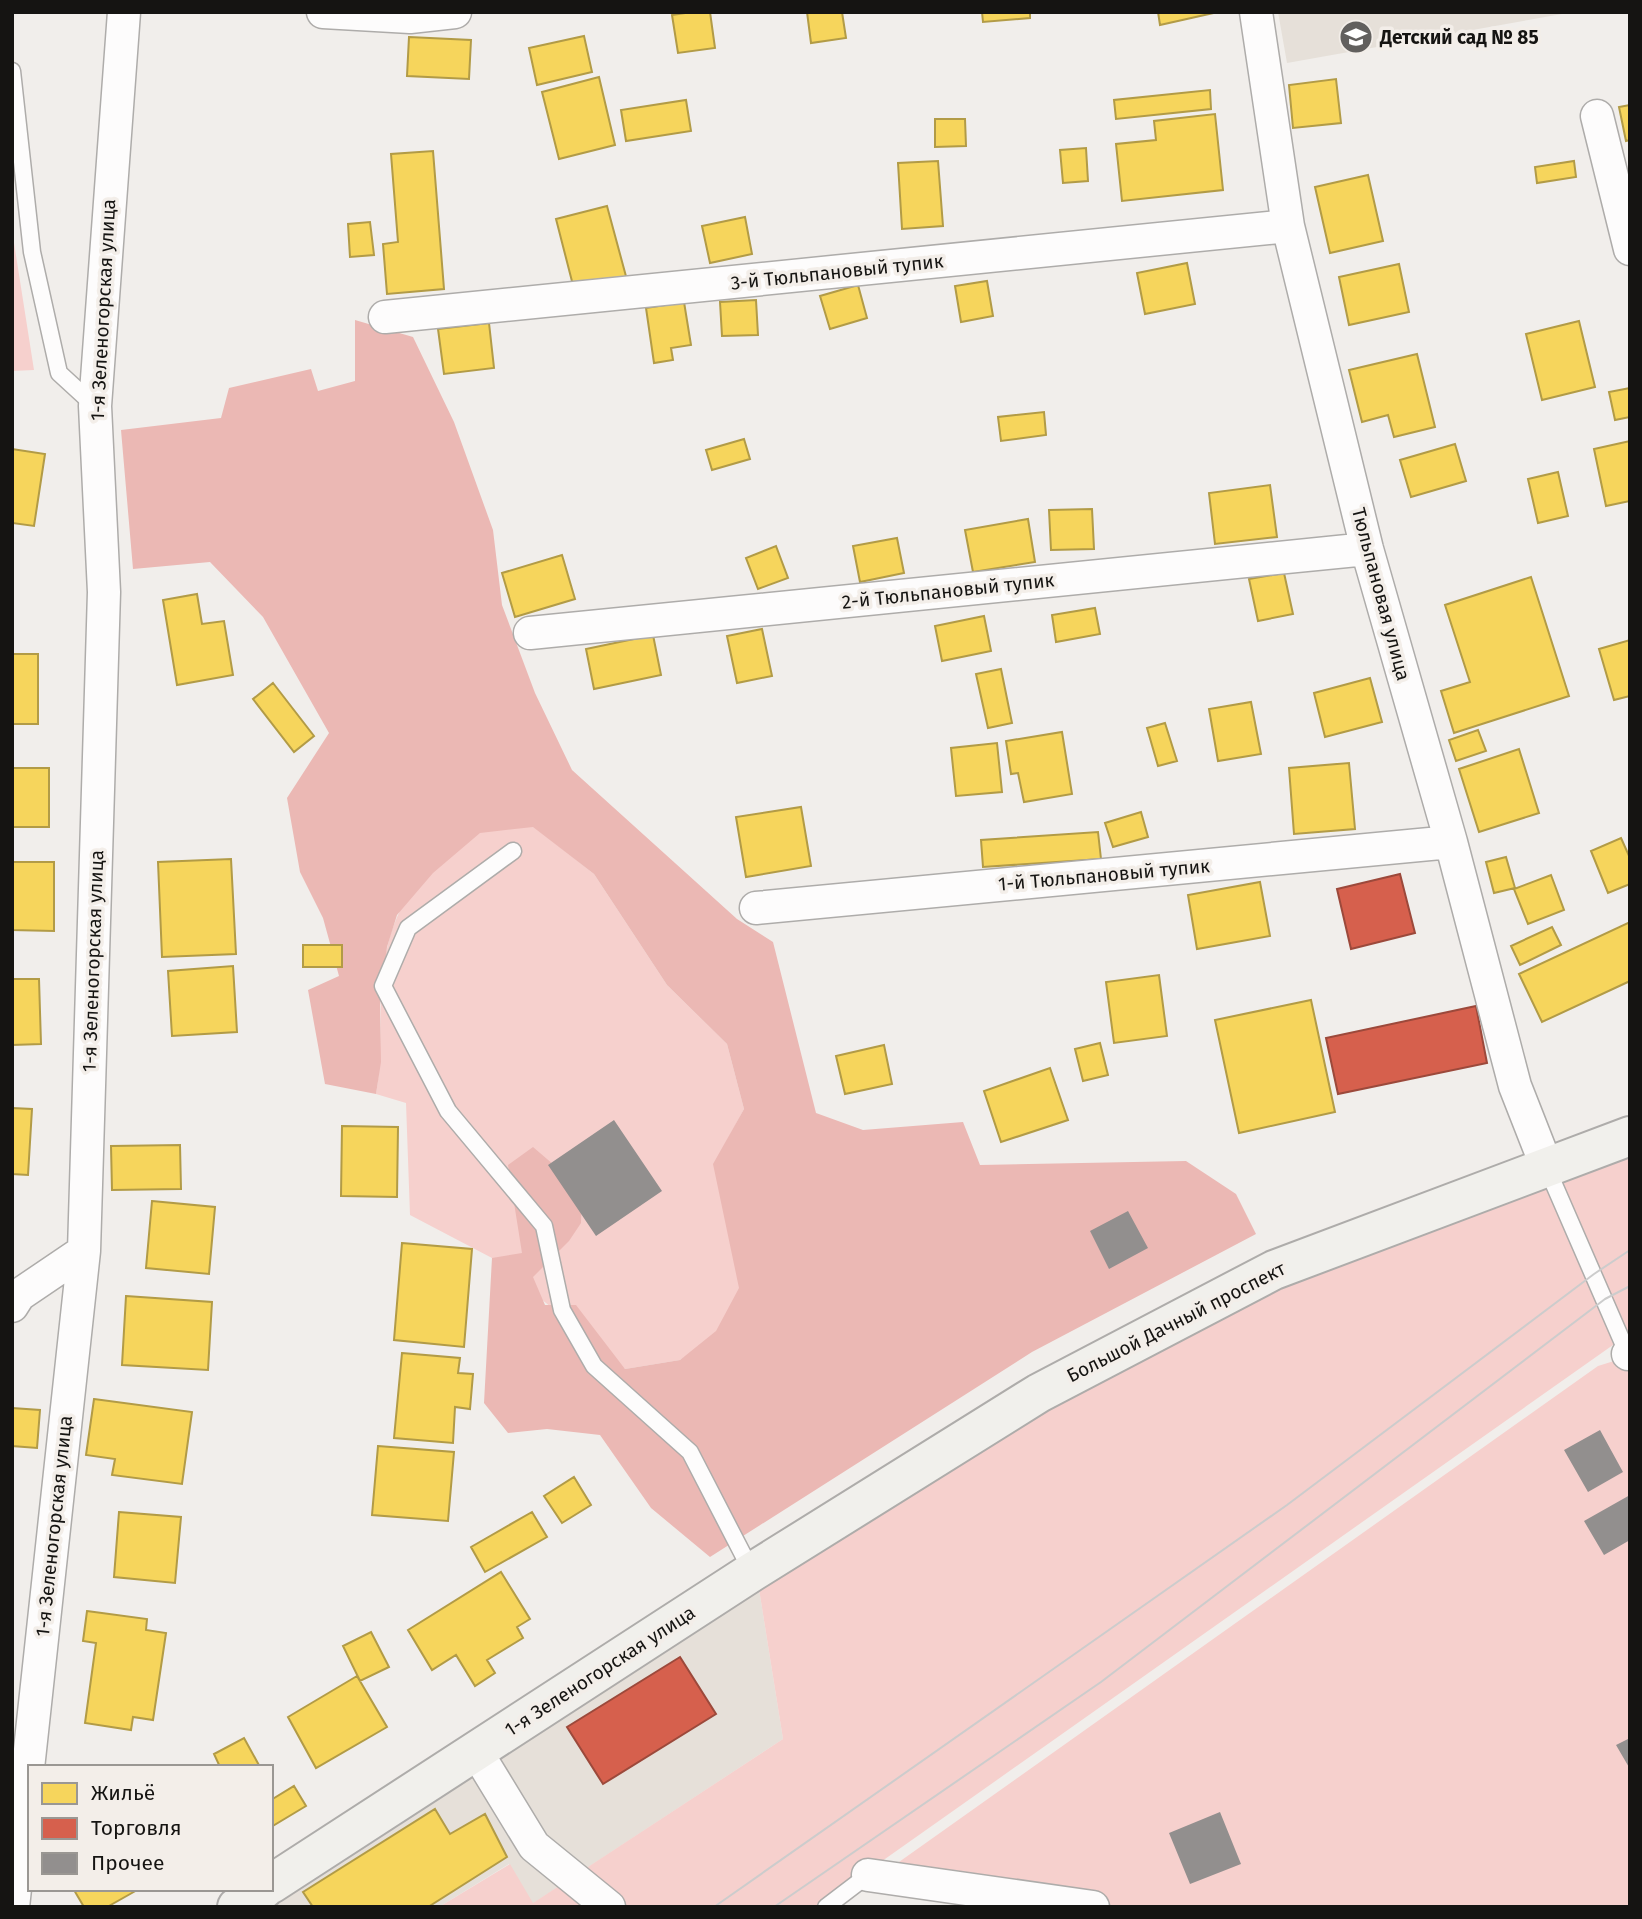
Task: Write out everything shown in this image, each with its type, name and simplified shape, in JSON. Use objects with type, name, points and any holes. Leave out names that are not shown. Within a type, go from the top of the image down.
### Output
[{"type":"main road","name":"Большой Дачный проспект","points":[[752,1572],[1039,1392],[1261,1276],[1546,1165],[1630,1136]]},
{"type":"main road","name":"1-я Зеленогорская улица","points":[[273,1883],[752,1572]]},
{"type":"main road","points":[[237,1907],[261,1891]]},
{"type":"street","name":"1-я Зеленогорская улица","points":[[13,1907],[15,1841],[83,1251],[104,592],[95,406],[124,12]]},
{"type":"street","points":[[323,12],[410,17],[455,12]]},
{"type":"street","name":"Тюльпановая улица","points":[[1256,12],[1288,226],[1367,549],[1451,842],[1515,1086],[1546,1165]]},
{"type":"street","points":[[1597,116],[1630,249]]},
{"type":"street","name":"3-й Тюльпановый тупик","points":[[385,317],[1288,226]]},
{"type":"street","name":"2-й Тюльпановый тупик","points":[[530,633],[1367,549]]},
{"type":"street","name":"1-й Тюльпановый тупик","points":[[756,908],[1451,842]]},
{"type":"street","points":[[12,1306],[19,1295],[83,1251]]},
{"type":"street","points":[[476,1751],[534,1846],[609,1907]]},
{"type":"street","points":[[868,1875],[1093,1907]]},
{"type":"lane","points":[[12,71],[32,252],[60,373],[95,406]]},
{"type":"lane","points":[[513,851],[408,928],[383,986],[448,1111],[544,1226],[562,1310],[594,1366],[690,1452],[752,1572]]},
{"type":"lane","points":[[1546,1165],[1629,1355]]},
{"type":"lane","points":[[826,1907],[868,1875]]},
{"type":"shaded area","name":"Детский сад № 85","points":[[1278,12],[1573,12],[1287,63]]},
{"type":"shaded area","points":[[12,230],[34,370],[12,371]]},
{"type":"shaded area","points":[[355,320],[413,337],[454,422],[493,530],[502,605],[535,693],[572,770],[737,919],[773,942],[816,1113],[863,1130],[963,1122],[980,1165],[1186,1161],[1236,1194],[1256,1234],[1032,1352],[710,1557],[651,1508],[600,1435],[547,1429],[508,1433],[484,1403],[492,1258],[522,1253],[508,1165],[533,1147],[582,1189],[581,1223],[569,1241],[533,1277],[545,1305],[576,1305],[625,1369],[680,1360],[716,1331],[739,1288],[713,1164],[744,1109],[727,1044],[667,985],[594,874],[533,827],[480,833],[433,873],[397,915],[387,947],[380,1005],[381,1062],[376,1094],[325,1084],[308,990],[339,976],[323,918],[300,872],[287,798],[329,733],[263,617],[210,562],[133,569],[121,430],[221,418],[229,388],[311,369],[318,391],[355,381]]},
{"type":"shaded area","points":[[461,813],[533,826],[594,874],[667,985],[727,1044],[744,1109],[714,1164],[791,1284],[680,1360],[625,1369],[492,1258],[410,1215],[406,1103],[376,1094],[384,962],[401,909],[419,876]]},
{"type":"shaded area","points":[[1630,1154],[1630,1333],[817,1907],[439,1907],[510,1864],[533,1903],[783,1739],[759,1589],[1046,1411],[1280,1285]]},
{"type":"shaded area","points":[[1630,1356],[1630,1907],[1093,1907],[890,1878],[899,1862],[1598,1366]]},
{"type":"shaded area","points":[[759,1589],[783,1739],[532,1904],[509,1864],[439,1907],[267,1907]]},
{"type":"building: Жильё","points":[[710,12],[715,48],[678,53],[672,15]]},
{"type":"building: Жильё","points":[[807,12],[842,12],[846,38],[811,43]]},
{"type":"building: Жильё","points":[[982,12],[1030,12],[1030,18],[983,22]]},
{"type":"building: Жильё","points":[[1158,12],[1218,12],[1160,25]]},
{"type":"building: Жильё","points":[[584,36],[592,72],[537,85],[529,48]]},
{"type":"building: Жильё","points":[[409,37],[471,40],[469,79],[407,76]]},
{"type":"building: Жильё","points":[[599,77],[615,145],[559,159],[542,92]]},
{"type":"building: Жильё","points":[[1336,79],[1341,123],[1293,128],[1289,85]]},
{"type":"building: Жильё","points":[[1210,90],[1211,109],[1116,119],[1114,100]]},
{"type":"building: Жильё","points":[[686,100],[691,131],[626,141],[621,110]]},
{"type":"building: Жильё","points":[[1630,105],[1630,140],[1626,141],[1619,107]]},
{"type":"building: Жильё","points":[[1215,114],[1223,190],[1122,201],[1116,144],[1156,140],[1154,121]]},
{"type":"building: Жильё","points":[[935,119],[965,119],[966,146],[935,147]]},
{"type":"building: Жильё","points":[[1086,148],[1088,181],[1063,183],[1060,150]]},
{"type":"building: Жильё","points":[[433,151],[444,289],[387,294],[383,244],[398,242],[391,154]]},
{"type":"building: Жильё","points":[[938,161],[943,226],[902,229],[898,163]]},
{"type":"building: Жильё","points":[[1574,161],[1576,177],[1537,183],[1535,167]]},
{"type":"building: Жильё","points":[[1368,175],[1383,241],[1330,253],[1315,187]]},
{"type":"building: Жильё","points":[[607,206],[627,280],[575,293],[556,219]]},
{"type":"building: Жильё","points":[[745,217],[752,254],[710,263],[702,226]]},
{"type":"building: Жильё","points":[[370,222],[374,255],[350,257],[348,224]]},
{"type":"building: Жильё","points":[[1187,263],[1195,304],[1145,314],[1137,273]]},
{"type":"building: Жильё","points":[[1399,264],[1409,312],[1349,325],[1339,277]]},
{"type":"building: Жильё","points":[[987,281],[993,316],[961,322],[955,286]]},
{"type":"building: Жильё","points":[[858,285],[867,318],[830,329],[820,296]]},
{"type":"building: Жильё","points":[[756,300],[758,335],[722,336],[720,302]]},
{"type":"building: Жильё","points":[[684,302],[691,345],[671,348],[673,360],[654,363],[646,308]]},
{"type":"building: Жильё","points":[[1579,321],[1595,387],[1542,400],[1526,334]]},
{"type":"building: Жильё","points":[[489,323],[494,368],[444,374],[438,329]]},
{"type":"building: Жильё","points":[[1417,354],[1435,427],[1394,437],[1388,415],[1362,422],[1349,370]]},
{"type":"building: Жильё","points":[[1630,388],[1630,417],[1615,420],[1609,392]]},
{"type":"building: Жильё","points":[[1044,412],[1046,435],[1001,441],[998,417]]},
{"type":"building: Жильё","points":[[744,439],[750,459],[712,470],[706,450]]},
{"type":"building: Жильё","points":[[1630,441],[1630,501],[1606,506],[1594,449]]},
{"type":"building: Жильё","points":[[1455,444],[1466,481],[1411,497],[1400,460]]},
{"type":"building: Жильё","points":[[12,449],[45,454],[34,526],[12,523]]},
{"type":"building: Жильё","points":[[1558,472],[1568,516],[1538,523],[1528,479]]},
{"type":"building: Жильё","points":[[1270,485],[1277,537],[1215,544],[1209,493]]},
{"type":"building: Жильё","points":[[1092,509],[1094,549],[1051,550],[1049,510]]},
{"type":"building: Жильё","points":[[1028,519],[1035,562],[973,572],[965,530]]},
{"type":"building: Жильё","points":[[897,538],[904,573],[860,582],[853,546]]},
{"type":"building: Жильё","points":[[776,546],[788,578],[758,589],[746,558]]},
{"type":"building: Жильё","points":[[562,555],[575,599],[515,617],[502,573]]},
{"type":"building: Жильё","points":[[1284,573],[1293,614],[1258,621],[1249,579]]},
{"type":"building: Жильё","points":[[1531,577],[1569,696],[1454,733],[1441,691],[1470,682],[1445,605]]},
{"type":"building: Жильё","points":[[197,594],[202,624],[224,621],[233,675],[177,685],[163,600]]},
{"type":"building: Жильё","points":[[1095,608],[1100,634],[1056,642],[1052,615]]},
{"type":"building: Жильё","points":[[984,616],[991,651],[942,661],[935,626]]},
{"type":"building: Жильё","points":[[762,629],[772,676],[737,683],[727,636]]},
{"type":"building: Жильё","points":[[653,635],[661,675],[594,689],[586,649]]},
{"type":"building: Жильё","points":[[1630,640],[1630,696],[1614,700],[1599,649]]},
{"type":"building: Жильё","points":[[12,654],[38,654],[38,724],[12,724]]},
{"type":"building: Жильё","points":[[1001,669],[1012,723],[988,728],[976,674]]},
{"type":"building: Жильё","points":[[1370,678],[1382,722],[1325,737],[1314,693]]},
{"type":"building: Жильё","points":[[273,683],[314,736],[294,752],[253,699]]},
{"type":"building: Жильё","points":[[1251,702],[1261,754],[1218,761],[1209,709]]},
{"type":"building: Жильё","points":[[1165,723],[1177,761],[1158,766],[1147,728]]},
{"type":"building: Жильё","points":[[1478,730],[1486,751],[1456,761],[1449,740]]},
{"type":"building: Жильё","points":[[1062,732],[1072,794],[1024,802],[1018,773],[1011,774],[1006,741]]},
{"type":"building: Жильё","points":[[997,743],[1002,792],[956,796],[951,748]]},
{"type":"building: Жильё","points":[[1519,749],[1539,813],[1479,832],[1459,769]]},
{"type":"building: Жильё","points":[[1349,763],[1355,829],[1294,834],[1289,768]]},
{"type":"building: Жильё","points":[[12,768],[49,768],[49,827],[12,827]]},
{"type":"building: Жильё","points":[[801,807],[811,866],[746,877],[736,817]]},
{"type":"building: Жильё","points":[[1141,812],[1148,837],[1113,847],[1105,823]]},
{"type":"building: Жильё","points":[[1098,832],[1101,859],[983,867],[981,840]]},
{"type":"building: Жильё","points":[[1621,838],[1630,858],[1630,884],[1608,893],[1591,851]]},
{"type":"building: Жильё","points":[[1506,857],[1515,888],[1494,893],[1486,862]]},
{"type":"building: Жильё","points":[[231,859],[236,954],[162,957],[158,862]]},
{"type":"building: Жильё","points":[[12,862],[54,862],[54,931],[12,930]]},
{"type":"building: Жильё","points":[[1551,875],[1564,910],[1528,924],[1514,889]]},
{"type":"building: Жильё","points":[[1260,882],[1270,936],[1197,949],[1188,895]]},
{"type":"building: Жильё","points":[[1630,922],[1630,981],[1542,1022],[1519,974]]},
{"type":"building: Жильё","points":[[1552,927],[1561,945],[1520,965],[1511,946]]},
{"type":"building: Жильё","points":[[303,945],[342,945],[342,967],[303,967]]},
{"type":"building: Жильё","points":[[233,966],[237,1032],[172,1036],[168,971]]},
{"type":"building: Жильё","points":[[1159,975],[1167,1036],[1114,1043],[1106,982]]},
{"type":"building: Жильё","points":[[12,979],[39,979],[41,1044],[12,1045]]},
{"type":"building: Жильё","points":[[1311,1000],[1335,1112],[1239,1133],[1215,1020]]},
{"type":"building: Жильё","points":[[1100,1043],[1108,1075],[1083,1081],[1075,1049]]},
{"type":"building: Жильё","points":[[884,1045],[892,1084],[845,1094],[836,1056]]},
{"type":"building: Жильё","points":[[1050,1068],[1068,1120],[1001,1142],[984,1091]]},
{"type":"building: Жильё","points":[[12,1108],[32,1109],[28,1175],[12,1174]]},
{"type":"building: Жильё","points":[[342,1126],[398,1127],[397,1197],[341,1196]]},
{"type":"building: Жильё","points":[[180,1145],[181,1189],[112,1190],[111,1146]]},
{"type":"building: Жильё","points":[[152,1201],[215,1207],[209,1274],[146,1268]]},
{"type":"building: Жильё","points":[[402,1243],[472,1249],[464,1347],[394,1340]]},
{"type":"building: Жильё","points":[[126,1296],[212,1302],[208,1370],[122,1365]]},
{"type":"building: Жильё","points":[[402,1353],[460,1358],[458,1373],[473,1374],[470,1409],[455,1407],[453,1443],[394,1438]]},
{"type":"building: Жильё","points":[[94,1399],[192,1412],[182,1484],[112,1475],[115,1459],[86,1455]]},
{"type":"building: Жильё","points":[[12,1408],[40,1410],[37,1448],[12,1446]]},
{"type":"building: Жильё","points":[[378,1446],[454,1452],[448,1521],[372,1515]]},
{"type":"building: Жильё","points":[[574,1477],[591,1505],[562,1523],[544,1496]]},
{"type":"building: Жильё","points":[[119,1512],[181,1517],[175,1583],[114,1577]]},
{"type":"building: Жильё","points":[[532,1512],[547,1537],[485,1572],[471,1547]]},
{"type":"building: Жильё","points":[[501,1572],[530,1619],[517,1627],[523,1638],[487,1660],[495,1673],[475,1686],[456,1655],[432,1670],[408,1630]]},
{"type":"building: Жильё","points":[[87,1611],[147,1619],[146,1630],[166,1633],[153,1720],[133,1717],[131,1730],[85,1723],[96,1643],[83,1641]]},
{"type":"building: Жильё","points":[[371,1632],[389,1667],[360,1681],[343,1646]]},
{"type":"building: Жильё","points":[[357,1676],[387,1727],[316,1768],[288,1717]]},
{"type":"building: Жильё","points":[[244,1738],[259,1765],[219,1765],[214,1754]]},
{"type":"building: Жильё","points":[[294,1786],[306,1806],[273,1826],[273,1799]]},
{"type":"building: Жильё","points":[[435,1809],[450,1834],[485,1814],[507,1857],[428,1907],[313,1907],[303,1892]]},
{"type":"building: Жильё","points":[[75,1891],[135,1891],[107,1907],[84,1907]]},
{"type":"building: Торговля","points":[[1400,874],[1415,933],[1351,949],[1337,889]]},
{"type":"building: Торговля","points":[[1476,1006],[1487,1063],[1338,1094],[1326,1038]]},
{"type":"building: Торговля","points":[[680,1657],[716,1714],[603,1784],[567,1727]]},
{"type":"building: Прочее","points":[[614,1120],[662,1191],[596,1236],[548,1165]]},
{"type":"building: Прочее","points":[[1128,1211],[1148,1248],[1109,1269],[1090,1231]]},
{"type":"building: Прочее","points":[[1600,1430],[1623,1472],[1588,1492],[1564,1450]]},
{"type":"building: Прочее","points":[[1630,1495],[1630,1540],[1604,1555],[1584,1521]]},
{"type":"building: Прочее","points":[[1630,1738],[1630,1769],[1616,1745]]},
{"type":"building: Прочее","points":[[1220,1812],[1241,1864],[1190,1884],[1169,1833]]},
{"type":"tram line","points":[[714,1907],[1287,1505],[1594,1274],[1630,1250]]},
{"type":"tram line","points":[[774,1907],[1101,1682],[1605,1299],[1630,1286]]},
{"type":"place","name":"Детский сад № 85","points":[[1356,37]]}]
